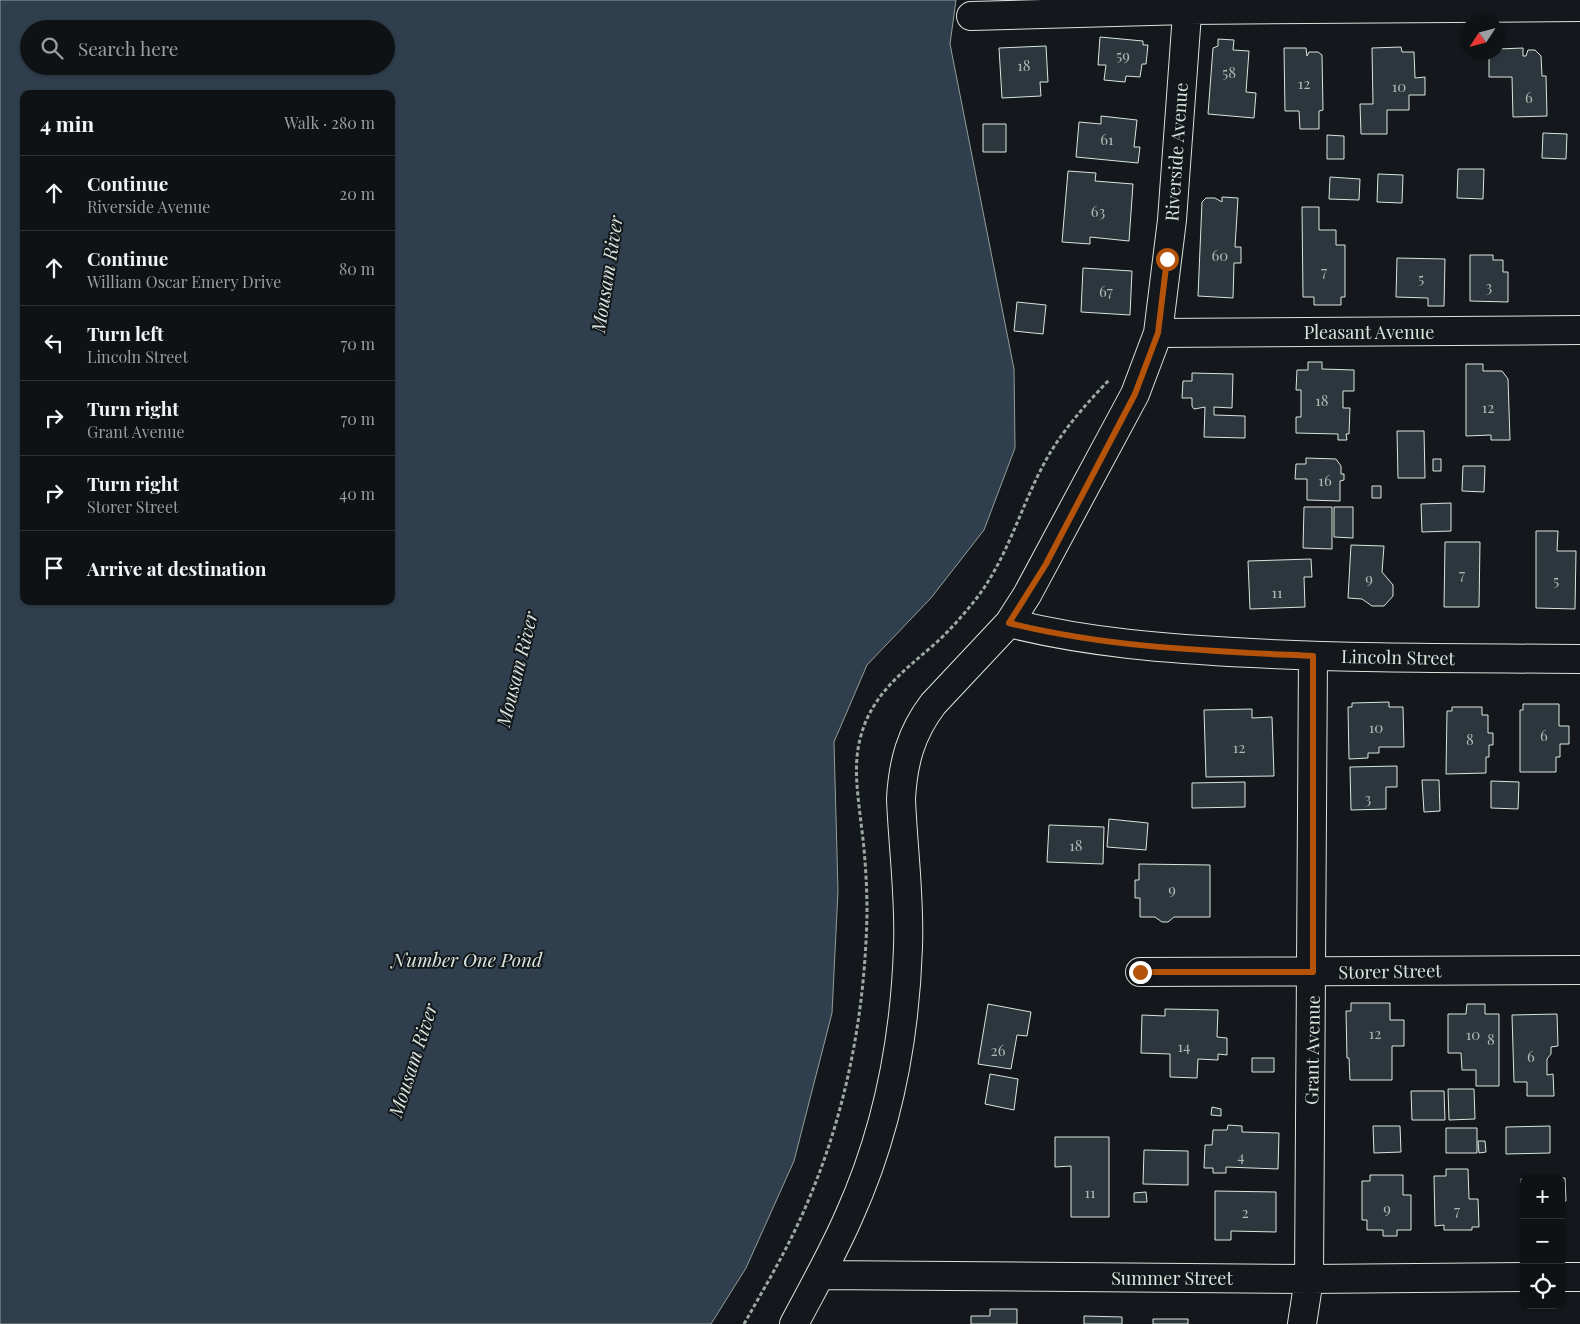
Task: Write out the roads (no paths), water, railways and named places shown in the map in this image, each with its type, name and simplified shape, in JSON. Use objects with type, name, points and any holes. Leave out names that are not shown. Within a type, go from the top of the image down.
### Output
[{"type":"street","points":[[971,16],[1188,5],[1580,7]]},
{"type":"street","name":"Riverside Avenue","points":[[794,1324],[850,1215],[883,1120],[900,1038],[908,945],[901,799],[904,762],[909,745],[923,718],[934,704],[1009,623],[1046,564],[1119,425],[1142,377],[1158,333],[1172,220],[1188,5]]},
{"type":"street","name":"Pleasant Avenue","points":[[1158,333],[1580,330]]},
{"type":"street","name":"Lincoln Street","points":[[1009,623],[1051,634],[1141,647],[1313,656],[1580,659]]},
{"type":"street","name":"Grant Avenue","points":[[1302,1324],[1309,1279],[1313,972],[1313,656]]},
{"type":"street","name":"Storer Street","points":[[1140,972],[1580,970]]},
{"type":"street","name":"Summer Street","points":[[820,1275],[1309,1279],[1520,1277]]},
{"type":"street","points":[[1565,1277],[1580,1277]]},
{"type":"water","name":"Number One Pond","points":[[0,0],[956,0],[950,44],[1014,369],[1015,448],[984,530],[931,598],[867,665],[834,742],[838,891],[832,1013],[794,1161],[746,1268],[711,1324],[0,1324]]},
{"type":"water label","name":"Mousam River","points":[[606,274]]},
{"type":"water label","name":"Mousam River","points":[[516,669]]},
{"type":"water label","name":"Mousam River","points":[[412,1060]]}]
